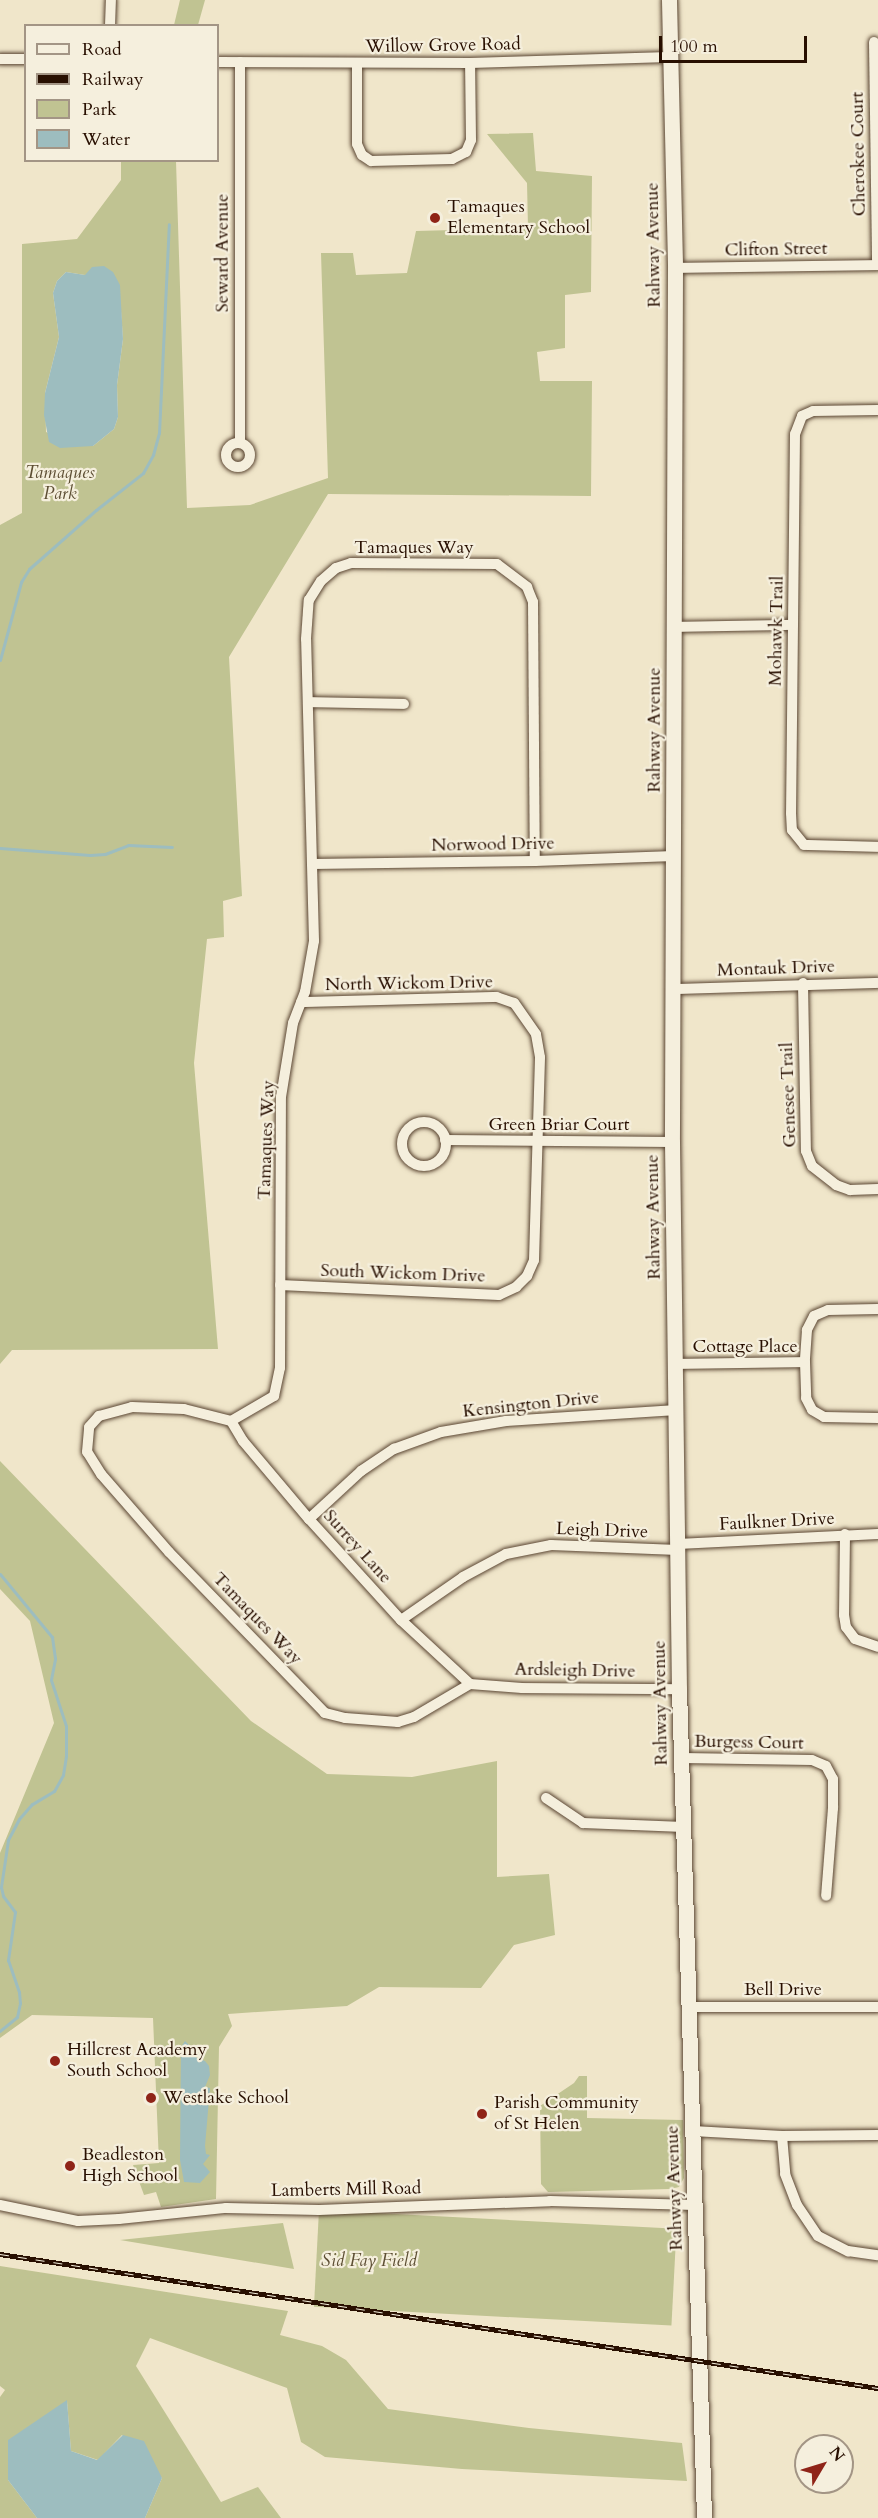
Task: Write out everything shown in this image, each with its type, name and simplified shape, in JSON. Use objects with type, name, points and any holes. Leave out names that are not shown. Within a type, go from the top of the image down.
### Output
[{"type":"street","points":[[110,24],[111,0]]},
{"type":"street","name":"Rahway Avenue","points":[[669,0],[675,268],[672,1142],[680,1689],[704,2518]]},
{"type":"street","name":"Cherokee Court","points":[[874,42],[878,265]]},
{"type":"street","name":"Willow Grove Road","points":[[219,62],[470,63],[669,57]]},
{"type":"street","points":[[0,59],[24,59]]},
{"type":"street","name":"Seward Avenue","points":[[240,62],[240,443]]},
{"type":"street","points":[[357,64],[357,144],[367,160],[453,159],[466,152],[470,146],[471,124],[470,63]]},
{"type":"street","name":"Clifton Street","points":[[675,268],[878,265]]},
{"type":"street","name":"Mohawk Trail","points":[[878,410],[813,411],[802,416],[795,434],[792,830],[804,845],[813,848],[878,847]]},
{"type":"street","name":"Tamaques Way","points":[[470,1684],[414,1717],[398,1722],[345,1718],[325,1713],[169,1552],[101,1474],[87,1452],[89,1427],[99,1416],[132,1407],[184,1409],[231,1421],[274,1396],[280,1368],[281,1097],[293,1023],[301,1002],[314,940],[306,639],[309,600],[321,581],[336,568],[351,562],[496,564],[526,587],[533,602],[535,861]]},
{"type":"street","points":[[674,627],[793,625]]},
{"type":"street","points":[[308,702],[404,704]]},
{"type":"street","name":"Norwood Drive","points":[[312,864],[535,861],[674,856]]},
{"type":"street","name":"Montauk Drive","points":[[674,989],[803,983],[878,983]]},
{"type":"street","name":"Genesee Trail","points":[[803,983],[806,1151],[812,1166],[836,1185],[850,1190],[878,1189]]},
{"type":"street","name":"North Wickom Drive","points":[[301,1002],[496,997],[514,1003],[536,1034],[540,1057],[537,1142]]},
{"type":"street","points":[[420,1122],[440,1129],[446,1140],[441,1159],[429,1166],[415,1165],[402,1150],[404,1134],[408,1128],[420,1122]]},
{"type":"street","name":"Green Briar Court","points":[[446,1140],[672,1142]]},
{"type":"street","name":"South Wickom Drive","points":[[280,1286],[499,1295],[516,1287],[527,1276],[534,1260],[537,1142]]},
{"type":"street","points":[[805,1362],[807,1330],[814,1316],[828,1310],[878,1309]]},
{"type":"street","name":"Cottage Place","points":[[677,1364],[805,1362],[806,1398],[812,1410],[824,1418],[878,1418]]},
{"type":"street","name":"Kensington Drive","points":[[309,1519],[361,1471],[394,1449],[441,1432],[506,1420],[677,1410]]},
{"type":"street","name":"Surrey Lane","points":[[231,1421],[243,1441],[309,1519],[401,1620],[470,1684]]},
{"type":"street","points":[[844,1534],[846,1627],[855,1639],[878,1647]]},
{"type":"street","name":"Faulkner Drive","points":[[678,1547],[844,1534],[878,1534]]},
{"type":"street","name":"Leigh Drive","points":[[401,1620],[463,1576],[506,1554],[550,1545],[678,1547]]},
{"type":"street","name":"Ardsleigh Drive","points":[[470,1684],[522,1688],[680,1689]]},
{"type":"street","name":"Burgess Court","points":[[682,1758],[812,1760],[826,1766],[833,1779],[826,1896]]},
{"type":"street","points":[[546,1798],[583,1822],[684,1827]]},
{"type":"street","name":"Bell Drive","points":[[689,2007],[878,2007]]},
{"type":"street","points":[[693,2131],[782,2136],[878,2135]]},
{"type":"street","points":[[782,2136],[784,2174],[797,2205],[818,2236],[848,2251],[878,2255]]},
{"type":"street","name":"Lamberts Mill Road","points":[[0,2205],[78,2221],[119,2220],[234,2208],[319,2210],[550,2201],[695,2205]]},
{"type":"green space","points":[[180,0],[205,0],[198,24],[174,24]]},
{"type":"green space","name":"Tamaques Park","points":[[533,133],[536,171],[592,176],[591,292],[565,295],[565,348],[537,352],[540,381],[592,381],[591,496],[328,494],[229,657],[242,896],[223,901],[224,937],[207,939],[194,1063],[218,1349],[12,1350],[0,1364],[0,525],[22,513],[22,244],[77,239],[121,180],[121,162],[176,162],[187,508],[250,505],[328,478],[321,253],[353,253],[356,275],[407,273],[416,231],[528,228],[527,183],[487,134]],"holes":[[[66,272],[85,275],[121,311],[123,339],[117,385],[118,417],[114,429],[93,446],[77,446],[46,432],[45,393],[59,337],[53,293],[57,281]]]},
{"type":"green space","points":[[0,1461],[251,1721],[327,1774],[412,1777],[497,1761],[497,1877],[549,1874],[555,1935],[514,1945],[481,1988],[379,1987],[347,2006],[228,2014],[232,2026],[219,2047],[216,2199],[161,2207],[156,2192],[144,2195],[133,2165],[159,2163],[153,2018],[32,2015],[0,2038],[0,1853],[54,1723],[30,1621],[0,1589]]},
{"type":"green space","points":[[579,2076],[587,2076],[587,2118],[683,2120],[684,2178],[679,2187],[548,2192],[541,2184],[540,2106],[574,2083]]},
{"type":"green space","name":"Sid Fay Field","points":[[319,2210],[677,2229],[671,2326],[314,2307]]},
{"type":"green space","points":[[283,2223],[294,2269],[120,2240]]},
{"type":"green space","points":[[0,2266],[288,2311],[280,2335],[322,2346],[346,2360],[388,2409],[529,2428],[682,2443],[687,2481],[462,2469],[325,2457],[301,2442],[287,2388],[150,2338],[136,2366],[221,2502],[258,2487],[281,2518],[145,2518],[162,2478],[122,2435],[98,2460],[71,2451],[67,2401],[8,2480],[37,2518],[0,2518],[0,2397],[5,2390],[0,2386]]},
{"type":"water","points":[[104,266],[113,272],[120,285],[123,339],[117,385],[118,417],[114,429],[93,446],[60,448],[49,442],[44,415],[45,393],[59,337],[53,293],[57,281],[66,272],[85,275],[92,267]]},
{"type":"water","points":[[185,2041],[193,2049],[193,2056],[205,2061],[209,2066],[210,2075],[205,2087],[210,2088],[205,2146],[206,2154],[210,2155],[203,2164],[210,2172],[200,2183],[184,2182],[180,2160],[181,2047]]},
{"type":"water","points":[[67,2400],[71,2451],[97,2460],[123,2435],[144,2441],[162,2478],[145,2518],[37,2518],[8,2480],[8,2440]]},
{"type":"waterway","points":[[0,660],[21,582],[29,569],[96,510],[143,473],[153,455],[159,433],[169,224]]},
{"type":"waterway","points":[[0,848],[90,855],[105,854],[128,845],[172,847]]},
{"type":"waterway","points":[[0,1574],[52,1637],[55,1659],[51,1680],[66,1726],[66,1756],[63,1775],[54,1791],[32,1804],[19,1819],[8,1840],[1,1887],[3,1896],[15,1912],[8,1960],[19,1992],[20,2003],[17,2017],[0,2031]]},
{"type":"railway","points":[[0,2254],[878,2388]]},
{"type":"place","name":"Tamaques Elementary School","points":[[435,218]]},
{"type":"place","name":"Hillcrest Academy South School","points":[[55,2061]]},
{"type":"place","name":"Westlake School","points":[[151,2098]]},
{"type":"place","name":"Parish Community of St Helen","points":[[482,2114]]},
{"type":"place","name":"Beadleston High School","points":[[70,2166]]}]
